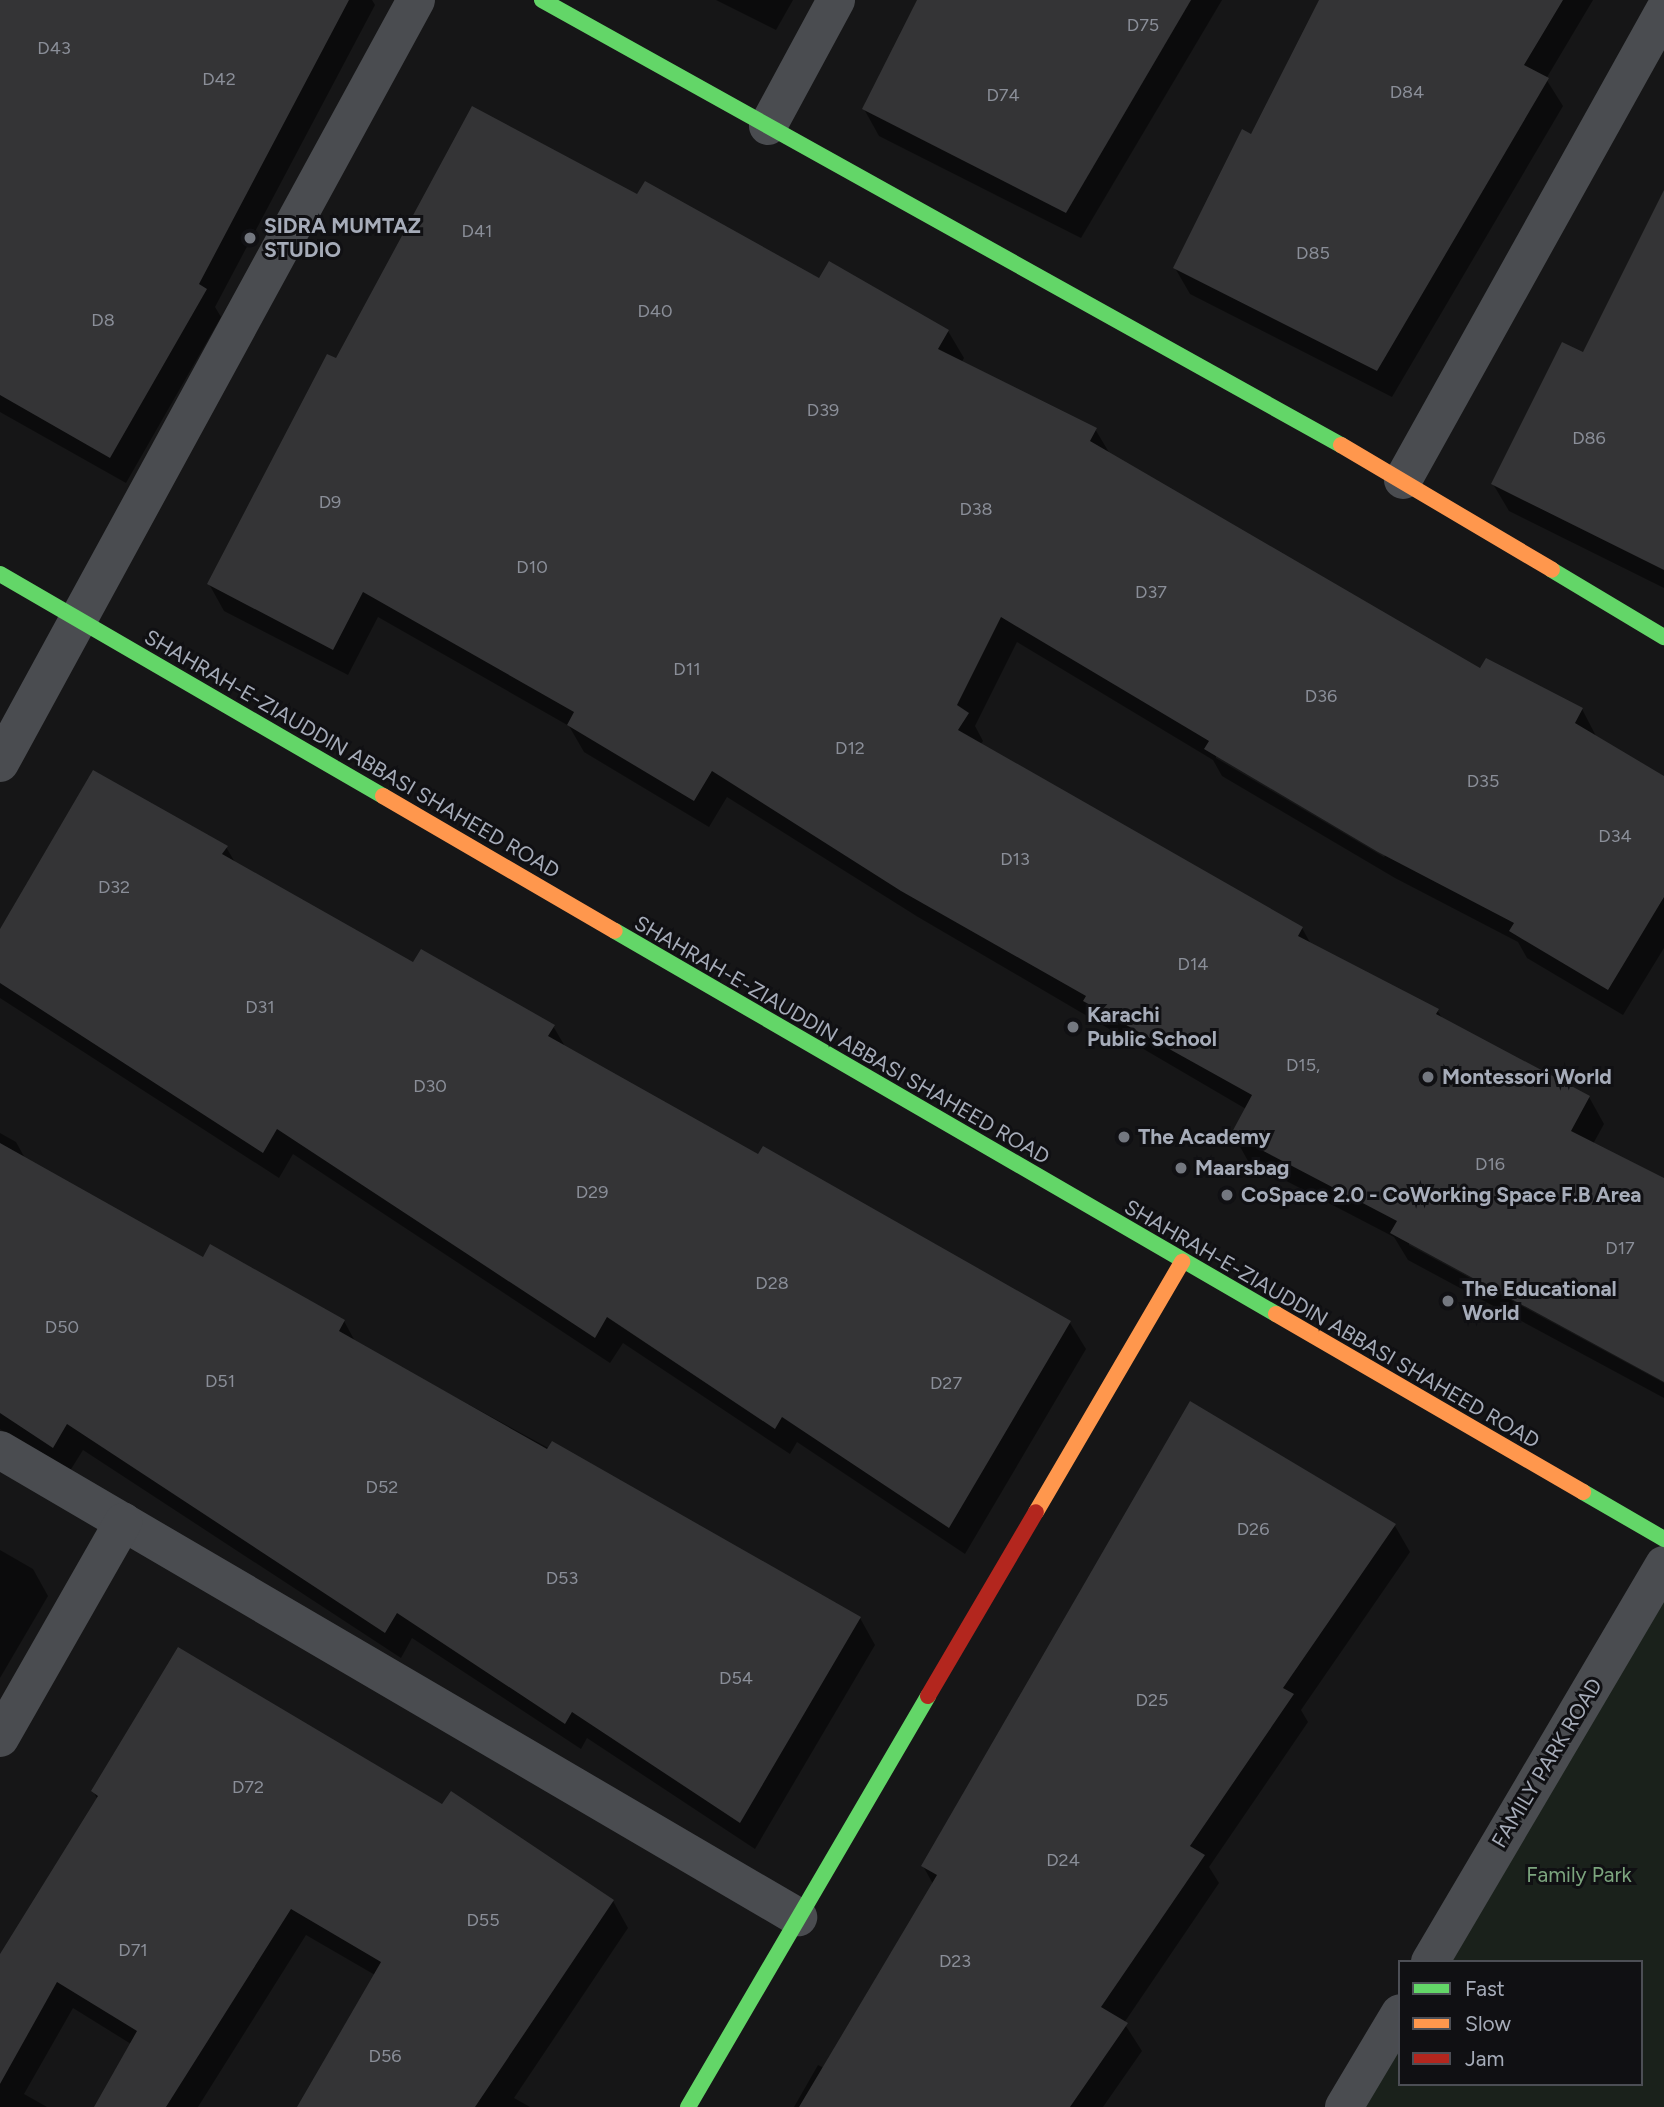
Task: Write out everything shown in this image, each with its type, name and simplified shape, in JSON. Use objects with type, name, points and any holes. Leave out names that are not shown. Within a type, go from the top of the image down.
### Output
[{"type":"street","points":[[0,763],[416,0]]},
{"type":"street","points":[[542,0],[1403,480],[1664,637]]},
{"type":"street","points":[[768,126],[836,0]]},
{"type":"street","points":[[1403,480],[1664,11]]},
{"type":"street","name":"SHAHRAH-E-ZIAUDDIN ABBASI SHAHEED ROAD","points":[[0,574],[1182,1262],[1664,1539]]},
{"type":"street","points":[[688,2107],[1182,1262]]},
{"type":"street","points":[[0,1450],[798,1917]]},
{"type":"street","points":[[0,1738],[123,1522]]},
{"type":"street","name":"FAMILY PARK ROAD","points":[[1431,1960],[1664,1565]]},
{"type":"street","points":[[1344,2107],[1398,2016]]},
{"type":"green space","name":"Family Park","points":[[1664,1565],[1664,2107],[1344,2107],[1398,2016],[1398,2086],[1643,2086],[1643,1960],[1431,1960]]},
{"type":"building","points":[[0,0],[349,0],[199,284],[207,289],[110,458],[0,395]]},
{"type":"building","points":[[917,0],[1191,0],[1066,213],[862,109]]},
{"type":"building","points":[[1319,0],[1563,0],[1524,65],[1549,78],[1377,371],[1173,268],[1242,129],[1251,134]]},
{"type":"building","points":[[472,106],[637,194],[645,181],[819,278],[829,261],[949,330],[938,349],[1097,428],[1090,441],[1480,668],[1486,658],[1583,708],[1575,723],[1664,776],[1664,897],[1608,990],[1509,931],[1514,923],[1378,852],[1204,749],[1209,741],[1001,617],[957,705],[969,713],[958,730],[1303,927],[1298,936],[1439,1009],[1436,1014],[1590,1096],[1571,1131],[1664,1178],[1664,1382],[1390,1233],[1397,1221],[1231,1134],[1252,1095],[1083,1001],[1086,996],[901,891],[712,771],[694,801],[567,725],[574,712],[363,592],[333,650],[207,584],[327,354],[336,358]]},
{"type":"building","points":[[1664,190],[1664,570],[1491,484],[1562,342],[1583,352]]},
{"type":"building","points":[[93,770],[228,846],[222,854],[413,962],[421,949],[555,1025],[548,1036],[758,1154],[763,1146],[1071,1321],[949,1528],[782,1417],[775,1429],[607,1317],[595,1338],[277,1129],[263,1153],[0,983],[0,929]]},
{"type":"building","points":[[0,1143],[203,1257],[210,1244],[345,1320],[339,1331],[547,1449],[552,1441],[861,1617],[740,1823],[572,1712],[565,1724],[397,1613],[385,1633],[67,1424],[53,1448],[0,1413]]},
{"type":"building","points":[[1190,1401],[1396,1524],[1283,1688],[1294,1694],[1190,1846],[1205,1855],[1101,2007],[1128,2023],[1070,2107],[799,2107],[937,1875],[921,1866]]},
{"type":"building","points":[[178,1647],[442,1804],[451,1791],[614,1900],[475,2107],[297,2107],[381,1962],[291,1909],[166,2107],[94,2107],[137,2031],[57,1982],[0,2084],[0,1954],[98,1796],[91,1791]]},
{"type":"traffic: fast","points":[[542,0],[1341,445]]},
{"type":"traffic: fast","points":[[1552,570],[1664,637]]},
{"type":"traffic: fast","points":[[0,574],[383,796]]},
{"type":"traffic: fast","points":[[615,931],[1276,1314]]},
{"type":"traffic: fast","points":[[1583,1492],[1664,1539]]},
{"type":"traffic: fast","points":[[688,2107],[928,1696]]},
{"type":"traffic: slow","points":[[1341,445],[1552,570]]},
{"type":"traffic: slow","points":[[383,796],[615,931]]},
{"type":"traffic: slow","points":[[1036,1512],[1182,1262]]},
{"type":"traffic: slow","points":[[1276,1314],[1583,1492]]},
{"type":"traffic: jam","points":[[928,1696],[1036,1512]]},
{"type":"place","name":"SIDRA MUMTAZ STUDIO","points":[[250,238]]},
{"type":"place","name":"Karachi Public School","points":[[1073,1027]]},
{"type":"place","name":"Montessori World","points":[[1428,1077]]},
{"type":"place","name":"The Academy","points":[[1124,1137]]},
{"type":"place","name":"Maarsbag","points":[[1181,1168]]},
{"type":"place","name":"CoSpace 2.0 - CoWorking Space F.B Area","points":[[1227,1195]]},
{"type":"place","name":"The Educational World","points":[[1448,1301]]}]
